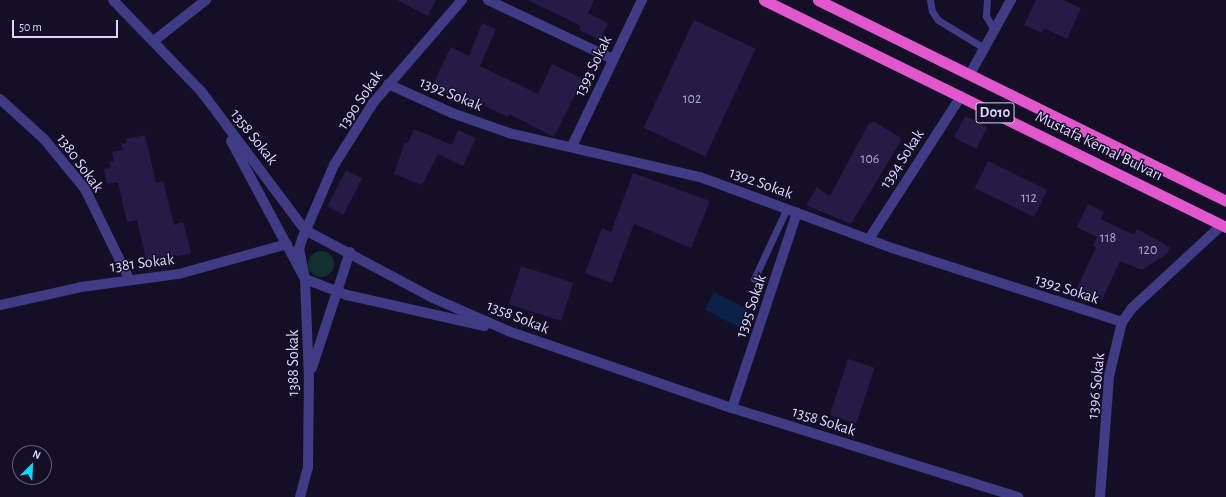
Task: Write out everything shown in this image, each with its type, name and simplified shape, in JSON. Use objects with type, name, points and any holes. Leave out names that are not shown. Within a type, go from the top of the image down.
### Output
[{"type":"highway","name":"Mustafa Kemal Bulvarı","points":[[764,0],[1224,226]]},
{"type":"highway","name":"Mustafa Kemal Bulvarı","points":[[818,0],[1226,201]]},
{"type":"street","name":"1358 Sokak","points":[[113,0],[155,40],[201,91],[218,116],[305,230],[350,252],[433,298],[508,331],[732,408],[1018,497]]},
{"type":"street","points":[[155,40],[206,0]]},
{"type":"street","name":"1390 Sokak","points":[[305,230],[334,165],[388,84],[462,0]]},
{"type":"street","points":[[488,0],[613,59]]},
{"type":"street","name":"1393 Sokak","points":[[572,146],[642,0]]},
{"type":"street","points":[[970,74],[1011,0]]},
{"type":"street","name":"1392 Sokak","points":[[388,84],[452,113],[509,132],[700,177],[869,239],[1122,322]]},
{"type":"street","name":"1394 Sokak","points":[[869,239],[961,96]]},
{"type":"street","name":"1380 Sokak","points":[[0,99],[44,139],[85,190],[129,279]]},
{"type":"street","points":[[218,116],[287,244],[304,279],[336,292],[508,331]]},
{"type":"street","name":"1395 Sokak","points":[[732,408],[797,213]]},
{"type":"street","name":"1396 Sokak","points":[[1100,497],[1109,376],[1122,322],[1132,308],[1224,226]]},
{"type":"street","name":"1388 Sokak","points":[[303,496],[308,468],[309,379],[304,279],[299,249],[305,230]]},
{"type":"street","name":"1381 Sokak","points":[[0,305],[129,279],[179,274],[287,244]]},
{"type":"street","points":[[309,379],[350,252]]},
{"type":"lane","points":[[930,0],[932,11],[938,20],[984,48]]},
{"type":"lane","points":[[987,0],[986,16],[994,30]]},
{"type":"lane","points":[[754,279],[787,208]]},
{"type":"green space","points":[[321,251],[330,255],[334,264],[330,273],[321,277],[312,273],[308,264],[312,255]]},
{"type":"water","points":[[714,292],[748,309],[739,327],[705,310]]},
{"type":"building","points":[[397,0],[436,0],[428,16]]},
{"type":"building","points":[[528,0],[594,0],[588,13],[608,23],[600,40],[579,30],[581,26]]},
{"type":"building","points":[[1036,0],[1063,0],[1081,8],[1067,39],[1044,28],[1042,33],[1024,25]]},
{"type":"building","points":[[694,20],[756,49],[705,157],[644,128]]},
{"type":"building","points":[[482,23],[496,29],[480,66],[538,94],[552,64],[583,79],[554,137],[509,114],[508,117],[464,96],[451,91],[449,95],[432,86],[451,47],[469,56]]},
{"type":"building","points":[[965,116],[987,127],[976,149],[954,137]]},
{"type":"building","points":[[875,122],[901,138],[851,224],[806,205],[817,187],[830,196],[869,123]]},
{"type":"building","points":[[414,129],[452,145],[458,130],[476,138],[463,166],[438,154],[422,185],[394,174],[405,142],[408,143]]},
{"type":"building","points":[[145,135],[156,183],[163,181],[174,225],[183,222],[191,253],[147,263],[137,220],[127,222],[118,182],[107,184],[104,169],[111,168],[109,162],[114,161],[112,152],[123,150],[121,144],[127,143],[126,139]]},
{"type":"building","points":[[988,161],[1047,190],[1034,217],[975,188]]},
{"type":"building","points":[[346,170],[362,178],[343,215],[327,207]]},
{"type":"building","points":[[633,173],[710,201],[691,248],[634,224],[612,283],[585,273],[602,228],[611,232]]},
{"type":"building","points":[[1088,204],[1104,212],[1101,219],[1134,235],[1137,229],[1170,247],[1167,254],[1142,270],[1120,261],[1102,300],[1077,288],[1096,247],[1093,246],[1097,237],[1077,227]]},
{"type":"building","points":[[521,266],[573,283],[561,321],[509,304]]},
{"type":"building","points":[[848,359],[875,368],[856,424],[830,415]]}]
